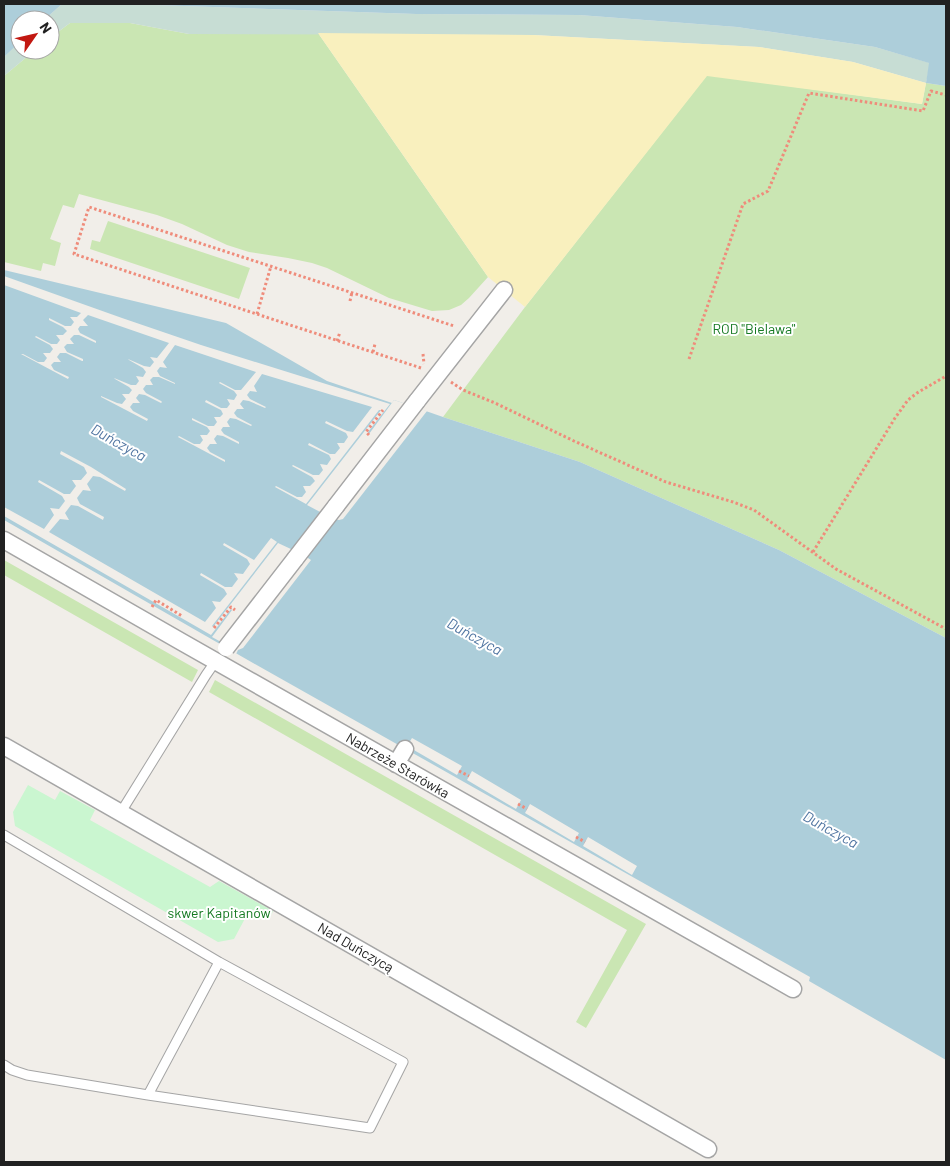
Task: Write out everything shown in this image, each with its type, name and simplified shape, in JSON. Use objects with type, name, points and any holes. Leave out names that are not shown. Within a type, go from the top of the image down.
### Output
[{"type":"street","points":[[215,662],[504,290]]},
{"type":"street","name":"Nabrzeże Starówka","points":[[4,540],[215,662],[793,989]]},
{"type":"street","name":"Nad Duńczycą","points":[[4,746],[708,1149]]},
{"type":"street","points":[[396,764],[405,749]]},
{"type":"lane","points":[[121,812],[215,662]]},
{"type":"lane","points":[[4,835],[220,962],[403,1062],[370,1128],[148,1095],[27,1074],[12,1070],[4,1065]]},
{"type":"lane","points":[[148,1095],[220,962]]},
{"type":"path","points":[[689,359],[743,204],[768,191],[808,93],[922,111],[931,92],[946,95]]},
{"type":"path","points":[[472,332],[89,207],[74,254],[438,374],[463,390],[666,482],[754,510],[836,569],[946,629]]},
{"type":"path","points":[[257,314],[271,266]]},
{"type":"path","points":[[350,301],[352,292]]},
{"type":"path","points":[[337,341],[340,332]]},
{"type":"path","points":[[372,352],[375,344]]},
{"type":"path","points":[[813,552],[908,400],[916,393],[946,376]]},
{"type":"path","points":[[373,438],[366,432],[383,410]]},
{"type":"path","points":[[152,607],[156,600],[182,616]]},
{"type":"path","points":[[214,628],[231,607],[238,612]]},
{"type":"path","points":[[459,771],[469,776]]},
{"type":"path","points":[[518,804],[527,809]]},
{"type":"path","points":[[576,837],[585,842]]},
{"type":"green space","points":[[62,4],[126,4],[416,14],[579,15],[737,27],[875,47],[930,63],[926,83],[853,62],[759,47],[533,35],[189,34],[130,23],[70,23],[60,30],[60,10],[55,10]]},
{"type":"green space","points":[[70,23],[130,23],[189,34],[318,33],[488,277],[461,305],[449,310],[432,311],[389,298],[327,268],[312,263],[249,252],[227,245],[182,224],[157,215],[79,194],[74,208],[63,205],[50,239],[61,243],[55,266],[43,263],[41,271],[4,262],[4,76],[23,60],[60,60],[60,30]]},
{"type":"green space","points":[[10,51],[10,60],[23,60],[4,76],[4,57]]},
{"type":"green space","name":"ROD \"Bielawa\"","points":[[707,75],[922,104],[926,83],[946,86],[946,638],[779,550],[580,462],[443,417],[525,307]]},
{"type":"green space","points":[[108,221],[250,268],[239,299],[90,249],[92,240],[100,242]]},
{"type":"green space","points":[[4,560],[198,670],[192,682],[4,575]]},
{"type":"green space","points":[[215,680],[646,924],[586,1028],[576,1022],[627,930],[209,692]]},
{"type":"green space","name":"skwer Kapitanów","points":[[28,785],[55,800],[60,791],[95,810],[90,820],[210,887],[219,881],[273,911],[270,917],[266,915],[260,917],[249,911],[234,939],[218,942],[15,826],[13,812]]},
{"type":"sand","points":[[318,33],[533,35],[759,47],[853,62],[926,83],[922,104],[707,76],[525,307],[488,277]]},
{"type":"water","points":[[4,4],[62,4],[55,10],[10,10],[10,51],[4,57]]},
{"type":"water","points":[[126,4],[946,4],[946,86],[926,83],[929,63],[875,47],[737,27],[579,15],[416,14]]},
{"type":"water","name":"Duńczyca","points":[[4,270],[226,323],[327,381],[392,403],[394,400],[580,462],[779,550],[946,638],[946,1060],[809,981],[810,977],[253,663],[4,520]]},
{"type":"pier","points":[[4,276],[201,345],[390,404],[368,432],[369,434],[394,400],[427,411],[343,519],[333,519],[305,556],[311,560],[243,648],[238,650],[236,654],[212,637],[231,609],[211,635],[4,516],[4,507],[44,529],[54,515],[50,508],[59,509],[65,501],[62,496],[38,482],[39,480],[64,494],[70,494],[76,486],[72,480],[81,480],[87,473],[84,467],[60,454],[61,451],[91,467],[126,489],[125,491],[100,477],[93,476],[87,484],[91,491],[83,490],[77,498],[80,504],[104,517],[103,520],[78,506],[71,505],[65,513],[69,520],[60,519],[49,532],[205,622],[216,608],[212,601],[220,602],[227,594],[224,589],[200,575],[201,573],[225,587],[232,587],[238,579],[234,573],[243,574],[250,564],[247,559],[223,545],[224,543],[254,560],[271,538],[277,542],[213,627],[278,543],[293,550],[322,513],[307,505],[381,410],[379,410],[306,504],[275,487],[297,497],[302,497],[306,492],[303,486],[310,486],[315,481],[312,477],[292,466],[313,475],[319,475],[323,470],[320,464],[327,465],[331,459],[329,455],[308,445],[309,443],[330,454],[335,454],[340,448],[337,443],[344,443],[348,437],[346,433],[325,423],[326,421],[353,432],[372,407],[262,374],[254,386],[257,392],[250,391],[247,395],[250,399],[266,407],[243,400],[240,404],[244,409],[237,409],[234,413],[237,417],[252,425],[230,418],[227,422],[230,427],[223,427],[221,430],[224,434],[239,442],[239,444],[217,435],[214,439],[217,444],[210,444],[207,448],[210,452],[225,460],[225,462],[178,437],[194,444],[200,444],[203,440],[200,435],[207,435],[210,431],[207,427],[192,420],[192,418],[208,426],[214,426],[217,422],[214,417],[220,417],[223,414],[221,410],[205,402],[206,400],[221,408],[227,408],[230,404],[227,399],[234,400],[237,395],[234,391],[219,383],[235,390],[241,390],[256,372],[175,345],[163,362],[167,368],[160,367],[157,371],[160,376],[175,384],[159,377],[153,377],[150,380],[153,385],[146,385],[143,389],[146,393],[162,402],[139,394],[136,398],[140,403],[133,403],[130,407],[133,411],[148,419],[147,421],[101,396],[122,404],[126,399],[122,394],[129,394],[132,390],[114,378],[131,385],[136,385],[139,381],[136,376],[143,377],[146,372],[128,359],[150,367],[154,362],[150,357],[157,358],[169,343],[88,315],[83,320],[88,326],[80,326],[78,329],[80,333],[96,341],[96,343],[79,335],[74,335],[70,339],[74,344],[67,344],[64,347],[67,352],[83,359],[83,361],[66,353],[60,353],[57,357],[61,362],[54,362],[51,365],[54,370],[69,377],[68,379],[21,354],[38,362],[44,362],[47,358],[43,353],[50,353],[53,349],[50,345],[35,337],[51,344],[57,344],[60,340],[56,335],[63,335],[67,331],[49,320],[49,318],[65,326],[71,326],[74,322],[70,317],[77,317],[81,313],[4,285]]},
{"type":"pier","points":[[412,738],[462,766],[457,775],[407,746]]},
{"type":"pier","points":[[472,771],[521,800],[516,809],[467,780]]},
{"type":"pier","points":[[530,804],[579,833],[574,842],[525,813]]},
{"type":"pier","points":[[588,837],[637,866],[632,875],[583,846]]}]
